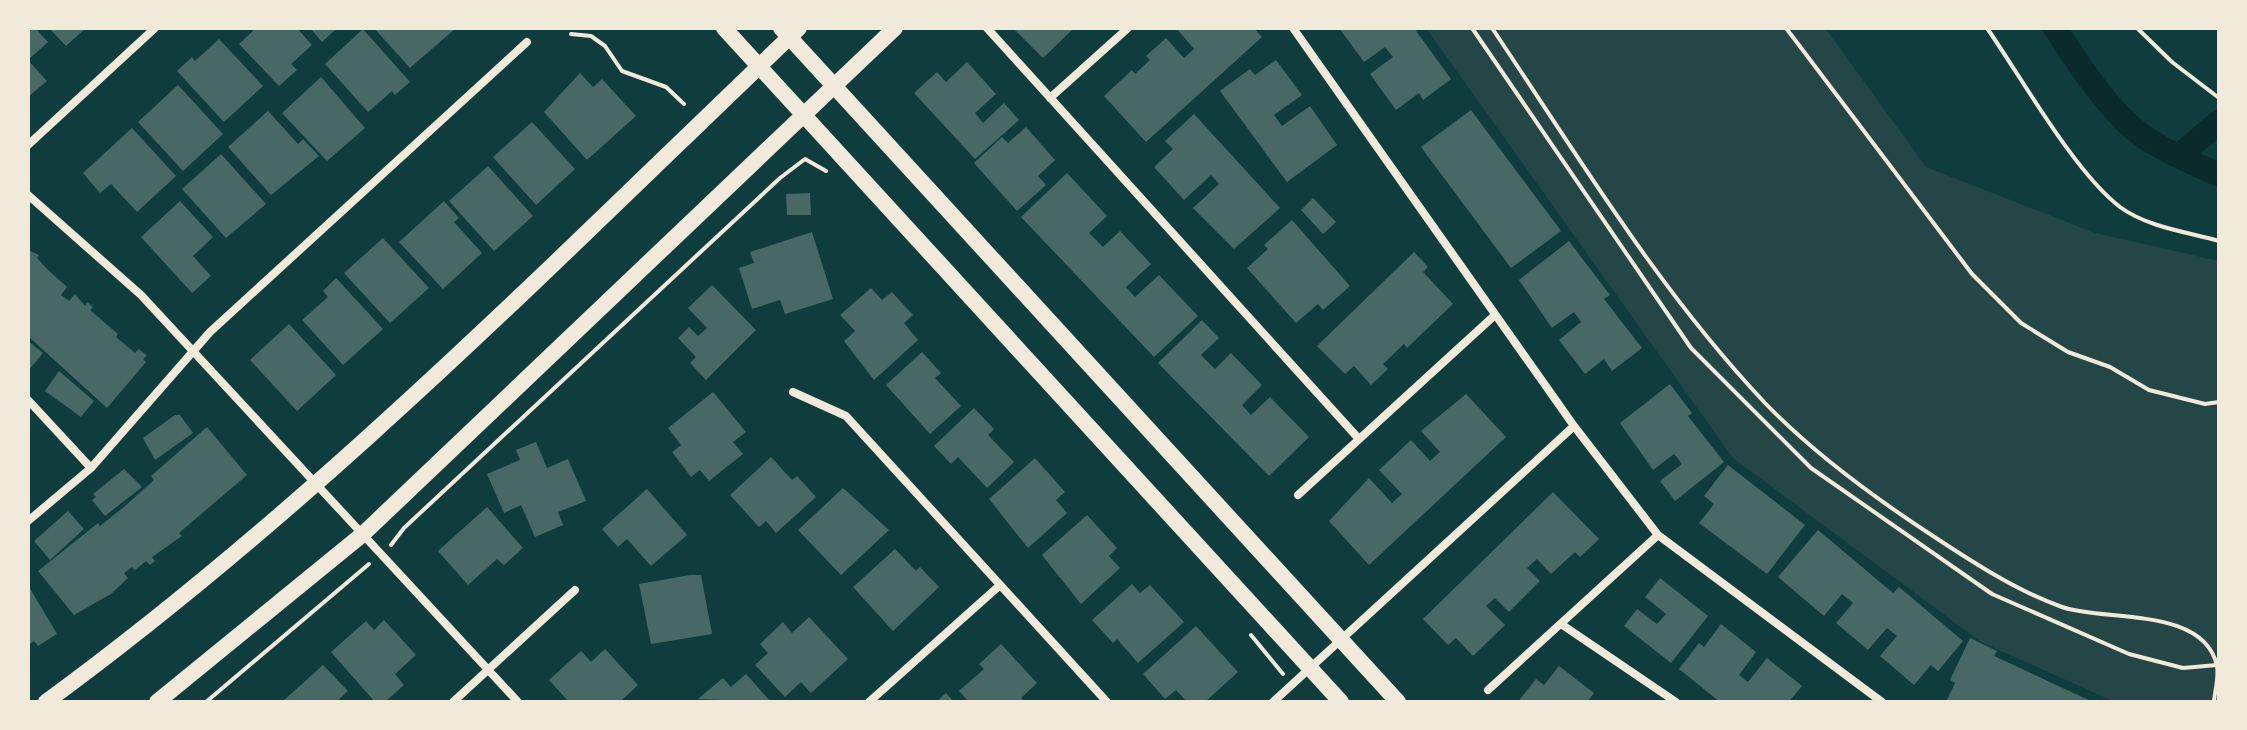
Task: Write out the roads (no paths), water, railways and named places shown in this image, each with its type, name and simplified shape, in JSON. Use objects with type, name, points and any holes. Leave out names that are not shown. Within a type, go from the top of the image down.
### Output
[{"type":"main road","points":[[724,28],[1341,702]]},
{"type":"main road","points":[[157,702],[363,534],[895,28]]},
{"type":"main road","points":[[46,702],[152,624],[317,484],[759,67],[790,31],[836,86],[1398,702]]},
{"type":"street","points":[[28,145],[155,28]]},
{"type":"street","points":[[987,28],[1359,439]]},
{"type":"street","points":[[1050,98],[1128,28]]},
{"type":"street","points":[[1293,28],[1574,426],[1658,535],[1882,702]]},
{"type":"street","points":[[28,521],[91,468],[210,332],[527,42]]},
{"type":"street","points":[[28,195],[141,295],[518,702]]},
{"type":"street","points":[[1298,495],[1495,315]]},
{"type":"street","points":[[793,392],[846,416],[1107,702]]},
{"type":"street","points":[[28,400],[91,468]]},
{"type":"street","points":[[1273,702],[1574,426]]},
{"type":"street","points":[[1488,690],[1658,535]]},
{"type":"street","points":[[869,702],[999,586]]},
{"type":"street","points":[[453,702],[575,590]]},
{"type":"street","points":[[1561,624],[1676,702]]},
{"type":"waterway","points":[[2055,28],[2097,90],[2127,123],[2159,146],[2219,175]]},
{"type":"waterway","points":[[2179,156],[2219,122]]}]
